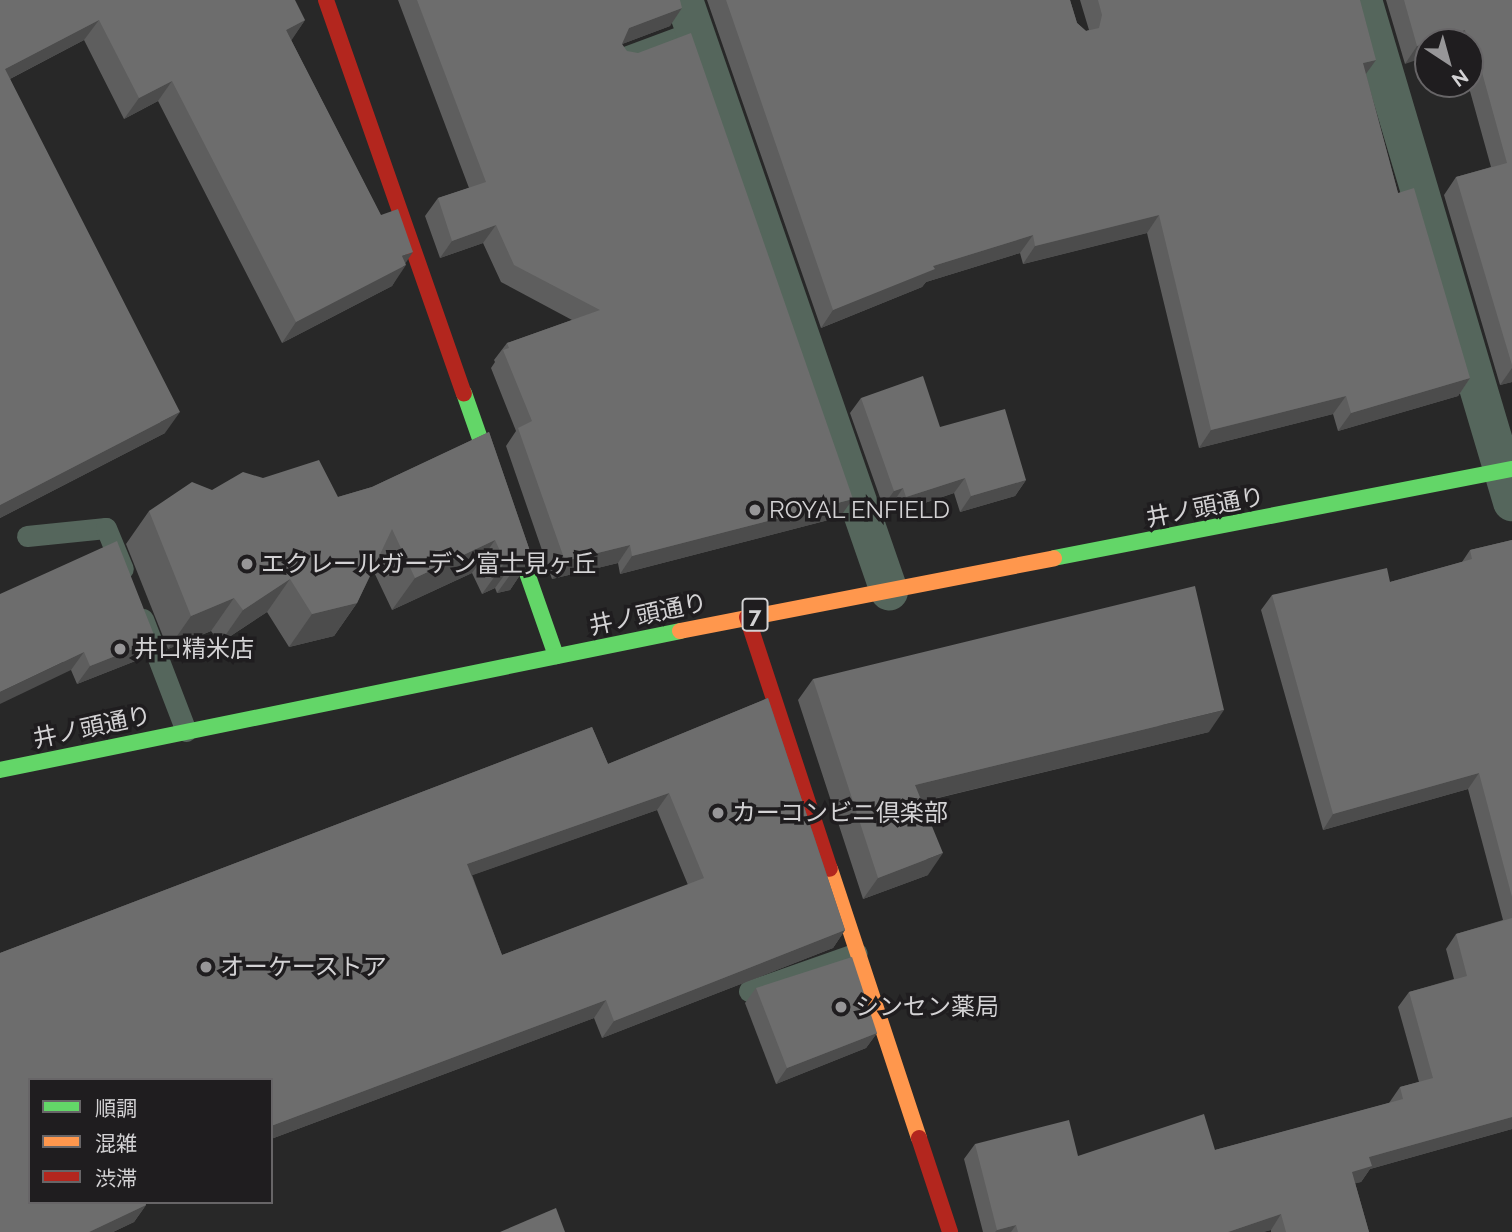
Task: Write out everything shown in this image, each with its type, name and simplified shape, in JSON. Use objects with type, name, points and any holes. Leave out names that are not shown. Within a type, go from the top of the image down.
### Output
[{"type":"main road","points":[[326,0],[555,656]]},
{"type":"main road","name":"井ノ頭通り","points":[[0,770],[747,617],[1509,480]]},
{"type":"main road","points":[[747,617],[950,1232]]},
{"type":"street","points":[[1363,0],[1509,480]]},
{"type":"street","points":[[690,15],[888,591]]},
{"type":"lane","points":[[622,58],[690,15]]},
{"type":"lane","points":[[27,536],[106,528],[177,699],[186,731]]},
{"type":"lane","points":[[749,991],[857,953]]},
{"type":"building","points":[[0,0],[295,0],[305,20],[286,30],[381,215],[398,209],[413,252],[402,256],[406,265],[296,322],[172,81],[139,98],[99,20],[5,69],[180,412],[0,505]]},
{"type":"building","points":[[417,0],[680,0],[682,8],[629,28],[622,44],[627,51],[638,53],[691,33],[853,499],[632,556],[630,545],[565,561],[518,428],[532,421],[503,350],[509,348],[507,343],[600,310],[514,265],[496,225],[452,241],[438,198],[486,182]]},
{"type":"building","points":[[726,0],[1070,0],[1077,23],[1086,31],[1099,28],[1102,15],[1098,0],[1360,0],[1376,60],[1363,63],[1398,193],[1414,188],[1470,378],[1351,413],[1346,396],[1211,430],[1159,215],[1035,246],[1033,235],[933,266],[935,269],[833,310]]},
{"type":"building","points":[[1404,0],[1512,0],[1512,365],[1456,177],[1507,163],[1484,80],[1484,28],[1414,28],[1414,35]]},
{"type":"building","points":[[923,376],[940,427],[1005,409],[1026,480],[971,496],[965,478],[906,497],[903,488],[894,491],[861,398]]},
{"type":"building","points":[[489,432],[532,557],[520,561],[518,556],[505,562],[495,540],[415,578],[392,529],[357,603],[312,614],[290,579],[243,610],[234,598],[191,616],[149,511],[192,482],[212,490],[243,472],[263,478],[319,460],[338,497],[372,487]]},
{"type":"building","points":[[1512,540],[1512,897],[1479,773],[1333,814],[1272,595],[1387,568],[1390,582],[1472,559],[1470,550]]},
{"type":"building","points":[[117,541],[156,640],[90,666],[84,652],[0,692],[0,594]]},
{"type":"building","points":[[1195,586],[1224,710],[915,785],[943,853],[878,878],[813,679]]},
{"type":"building","points":[[768,698],[845,930],[614,1021],[606,1000],[273,1125],[273,1078],[28,1078],[28,1204],[146,1205],[89,1232],[0,1232],[0,953],[592,727],[608,764]],"holes":[[[669,793],[704,878],[502,955],[467,864]]]},
{"type":"building","points":[[1512,918],[1512,1117],[1369,1157],[1372,1166],[1352,1172],[1369,1232],[1286,1232],[1281,1214],[1228,1232],[1018,1232],[1016,1225],[997,1230],[975,1144],[1069,1120],[1078,1156],[1204,1114],[1215,1150],[1403,1099],[1400,1087],[1433,1078],[1409,992],[1467,976],[1456,934]]},
{"type":"building","points":[[852,957],[877,1033],[787,1068],[756,988]]},
{"type":"building","points":[[556,1208],[565,1232],[500,1232]]},
{"type":"traffic: fast","points":[[464,393],[556,656]]},
{"type":"traffic: fast","points":[[1054,558],[1512,469]]},
{"type":"traffic: fast","points":[[0,770],[680,631]]},
{"type":"traffic: slow","points":[[680,631],[1054,558]]},
{"type":"traffic: slow","points":[[830,869],[919,1138]]},
{"type":"traffic: jam","points":[[326,0],[464,393]]},
{"type":"traffic: jam","points":[[747,617],[830,869]]},
{"type":"traffic: jam","points":[[919,1138],[950,1232]]},
{"type":"place","name":"ROYAL ENFIELD","points":[[755,510]]},
{"type":"place","name":"エクレールガーデン富士見ヶ丘","points":[[247,564]]},
{"type":"place","name":"井口精米店","points":[[120,649]]},
{"type":"place","name":"カーコンビニ倶楽部","points":[[718,813]]},
{"type":"place","name":"オーケーストア","points":[[206,967]]},
{"type":"place","name":"シンセン薬局","points":[[841,1007]]}]
